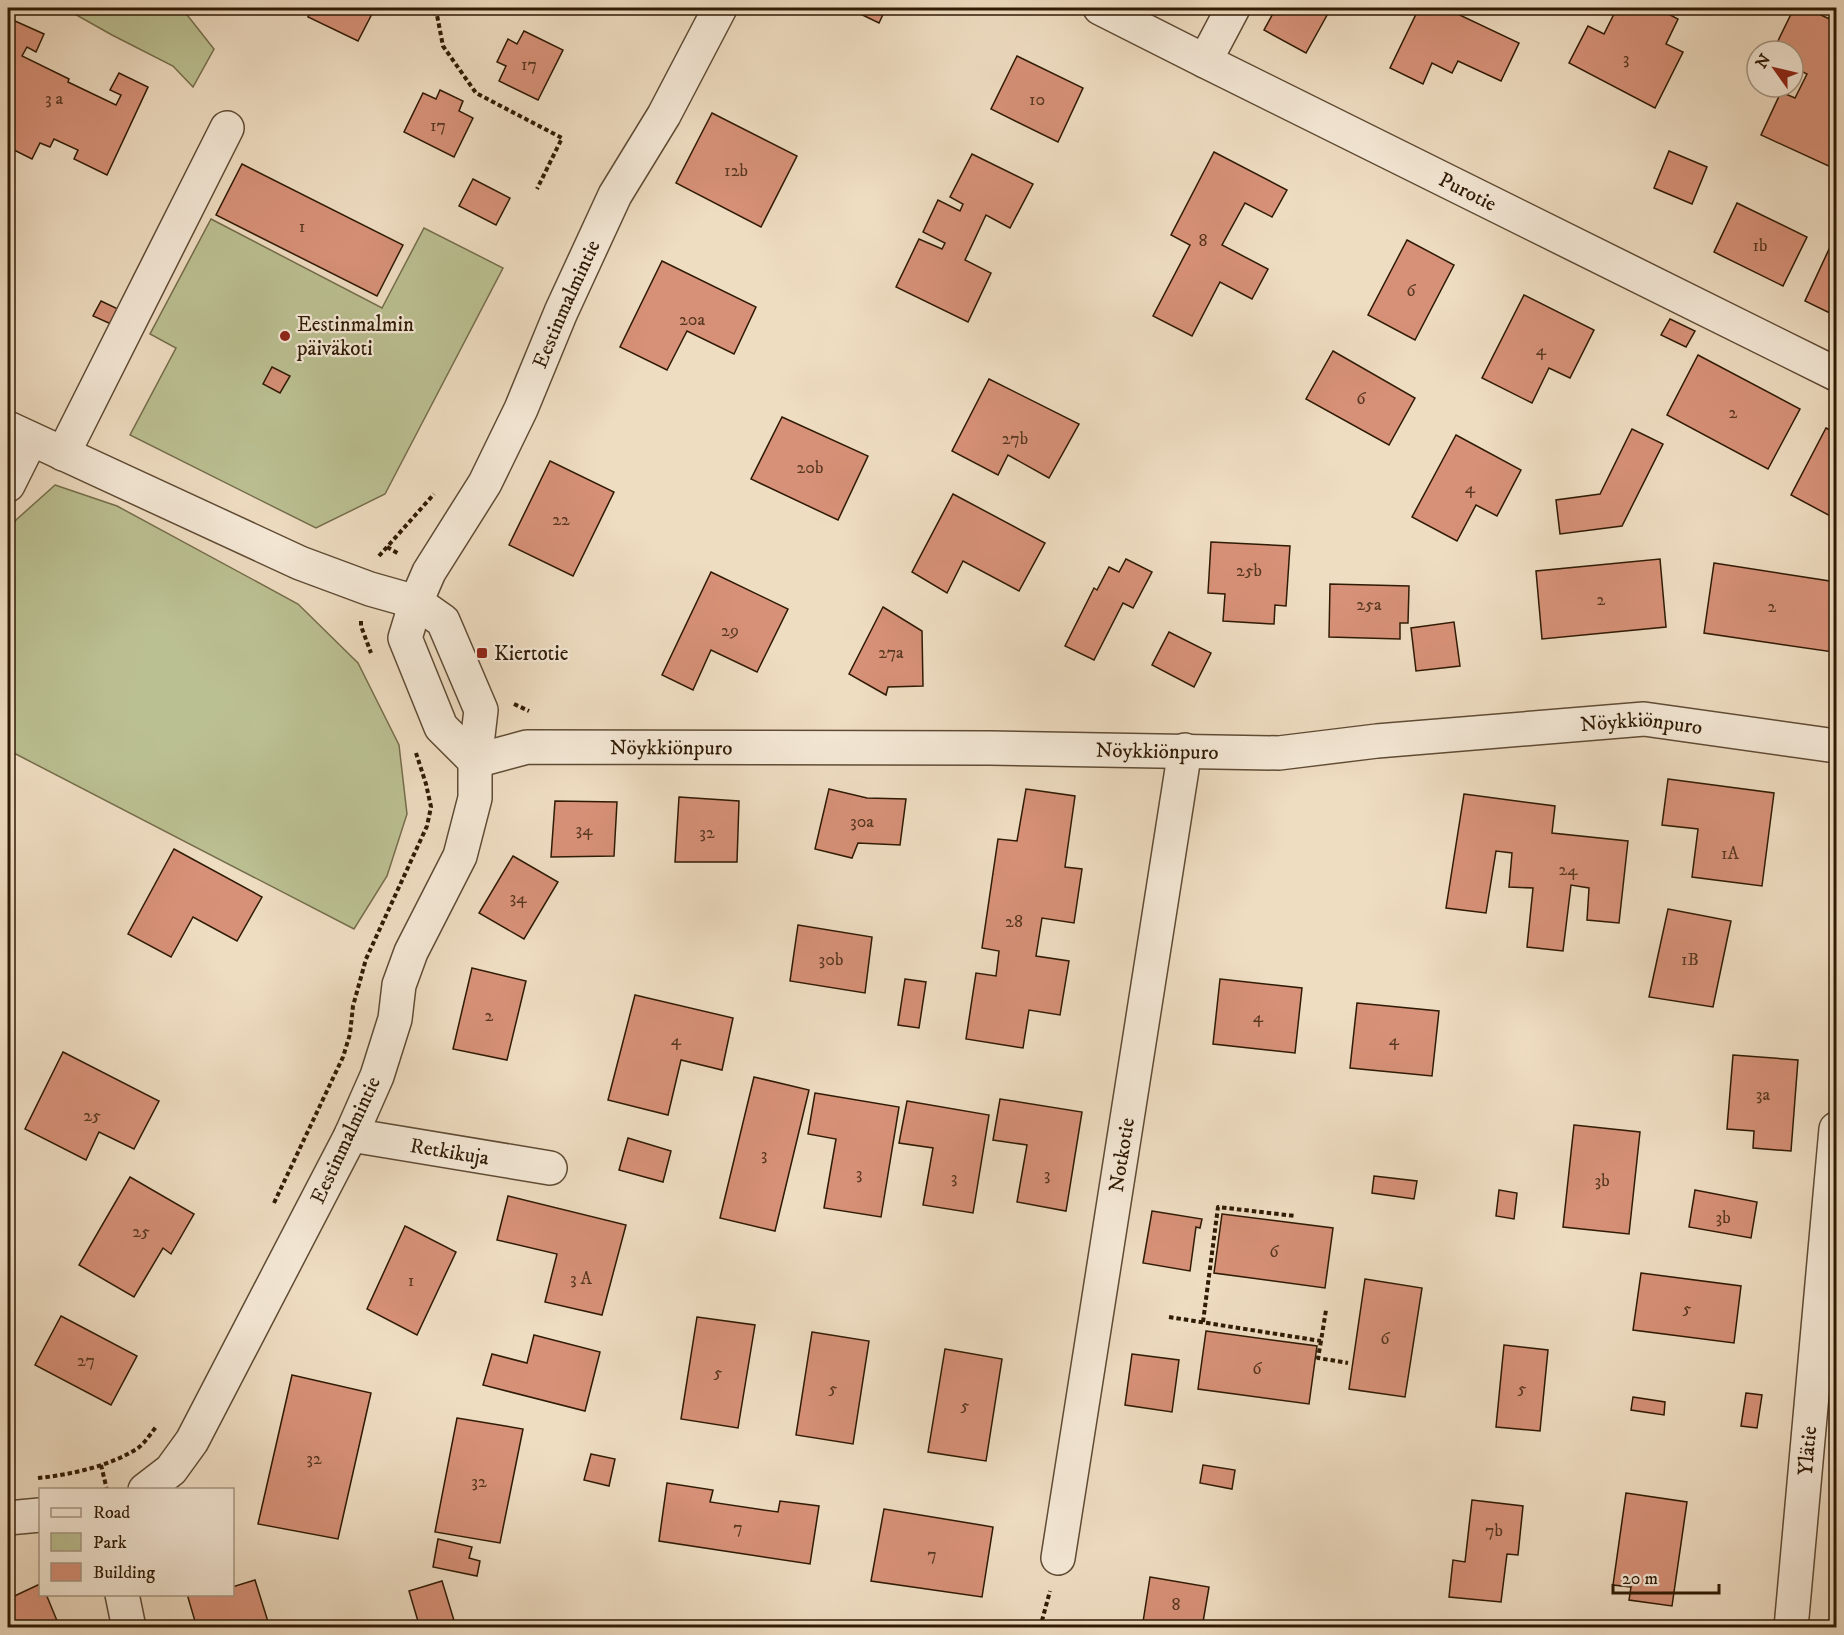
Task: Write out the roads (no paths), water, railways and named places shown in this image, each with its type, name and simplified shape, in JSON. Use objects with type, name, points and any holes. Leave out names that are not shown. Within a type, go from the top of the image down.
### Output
[{"type":"street","name":"Eestinmalmintie","points":[[476,761],[441,727],[405,638],[416,602],[429,572],[484,483],[521,409],[566,302],[615,195],[664,115],[720,8]]},
{"type":"street","name":"Purotie","points":[[1100,8],[1836,375]]},
{"type":"street","points":[[1204,61],[1233,8]]},
{"type":"street","points":[[63,454],[227,128]]},
{"type":"street","points":[[8,485],[19,433],[300,563],[370,589],[416,602]]},
{"type":"street","name":"Eestinmalmintie","points":[[148,1488],[171,1470],[192,1441],[351,1135],[377,1076],[395,1019],[399,985],[411,952],[460,856],[476,798],[476,761],[481,710],[443,621],[416,602]]},
{"type":"street","name":"Nöykkiönpuro","points":[[476,761],[527,747],[966,747],[1279,753],[1377,741],[1644,719],[1836,746]]},
{"type":"street","name":"Notkotie","points":[[1058,1558],[1185,750]]},
{"type":"street","name":"Ylätie","points":[[1791,1628],[1836,1129]]},
{"type":"street","name":"Retkikuja","points":[[351,1135],[550,1168]]},
{"type":"street","points":[[8,1518],[39,1515]]},
{"type":"street","points":[[122,1596],[129,1628]]},
{"type":"place","name":"Eestinmalmin päiväkoti","points":[[285,336]]},
{"type":"place","name":"Kiertotie","points":[[482,653]]}]
